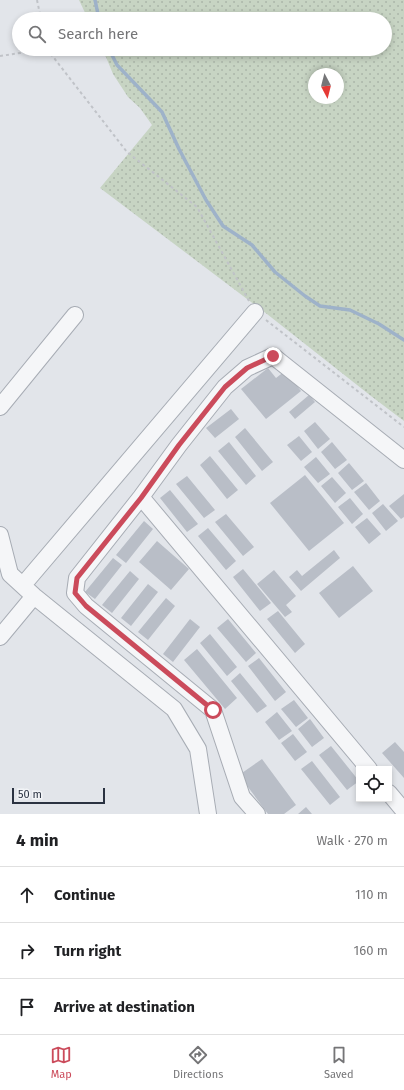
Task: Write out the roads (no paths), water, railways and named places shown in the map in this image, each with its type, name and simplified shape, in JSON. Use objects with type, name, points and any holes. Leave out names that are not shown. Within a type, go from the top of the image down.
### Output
[{"type":"lane","points":[[0,637],[28,591],[255,312]]},
{"type":"lane","points":[[0,407],[75,315]]},
{"type":"lane","points":[[257,814],[242,797],[213,710],[86,606],[75,593],[77,578],[141,498],[179,445],[225,387],[247,368],[273,356],[404,460]]},
{"type":"lane","points":[[141,498],[366,766]]},
{"type":"lane","points":[[0,535],[5,569],[28,591],[174,709],[198,749],[208,814]]},
{"type":"lane","points":[[392,797],[404,811]]},
{"type":"waterway","points":[[95,0],[98,12]]},
{"type":"waterway","points":[[112,56],[117,65],[162,112],[179,149],[206,200],[223,226],[252,245],[275,272],[320,306],[350,310],[379,324],[404,340]]}]
